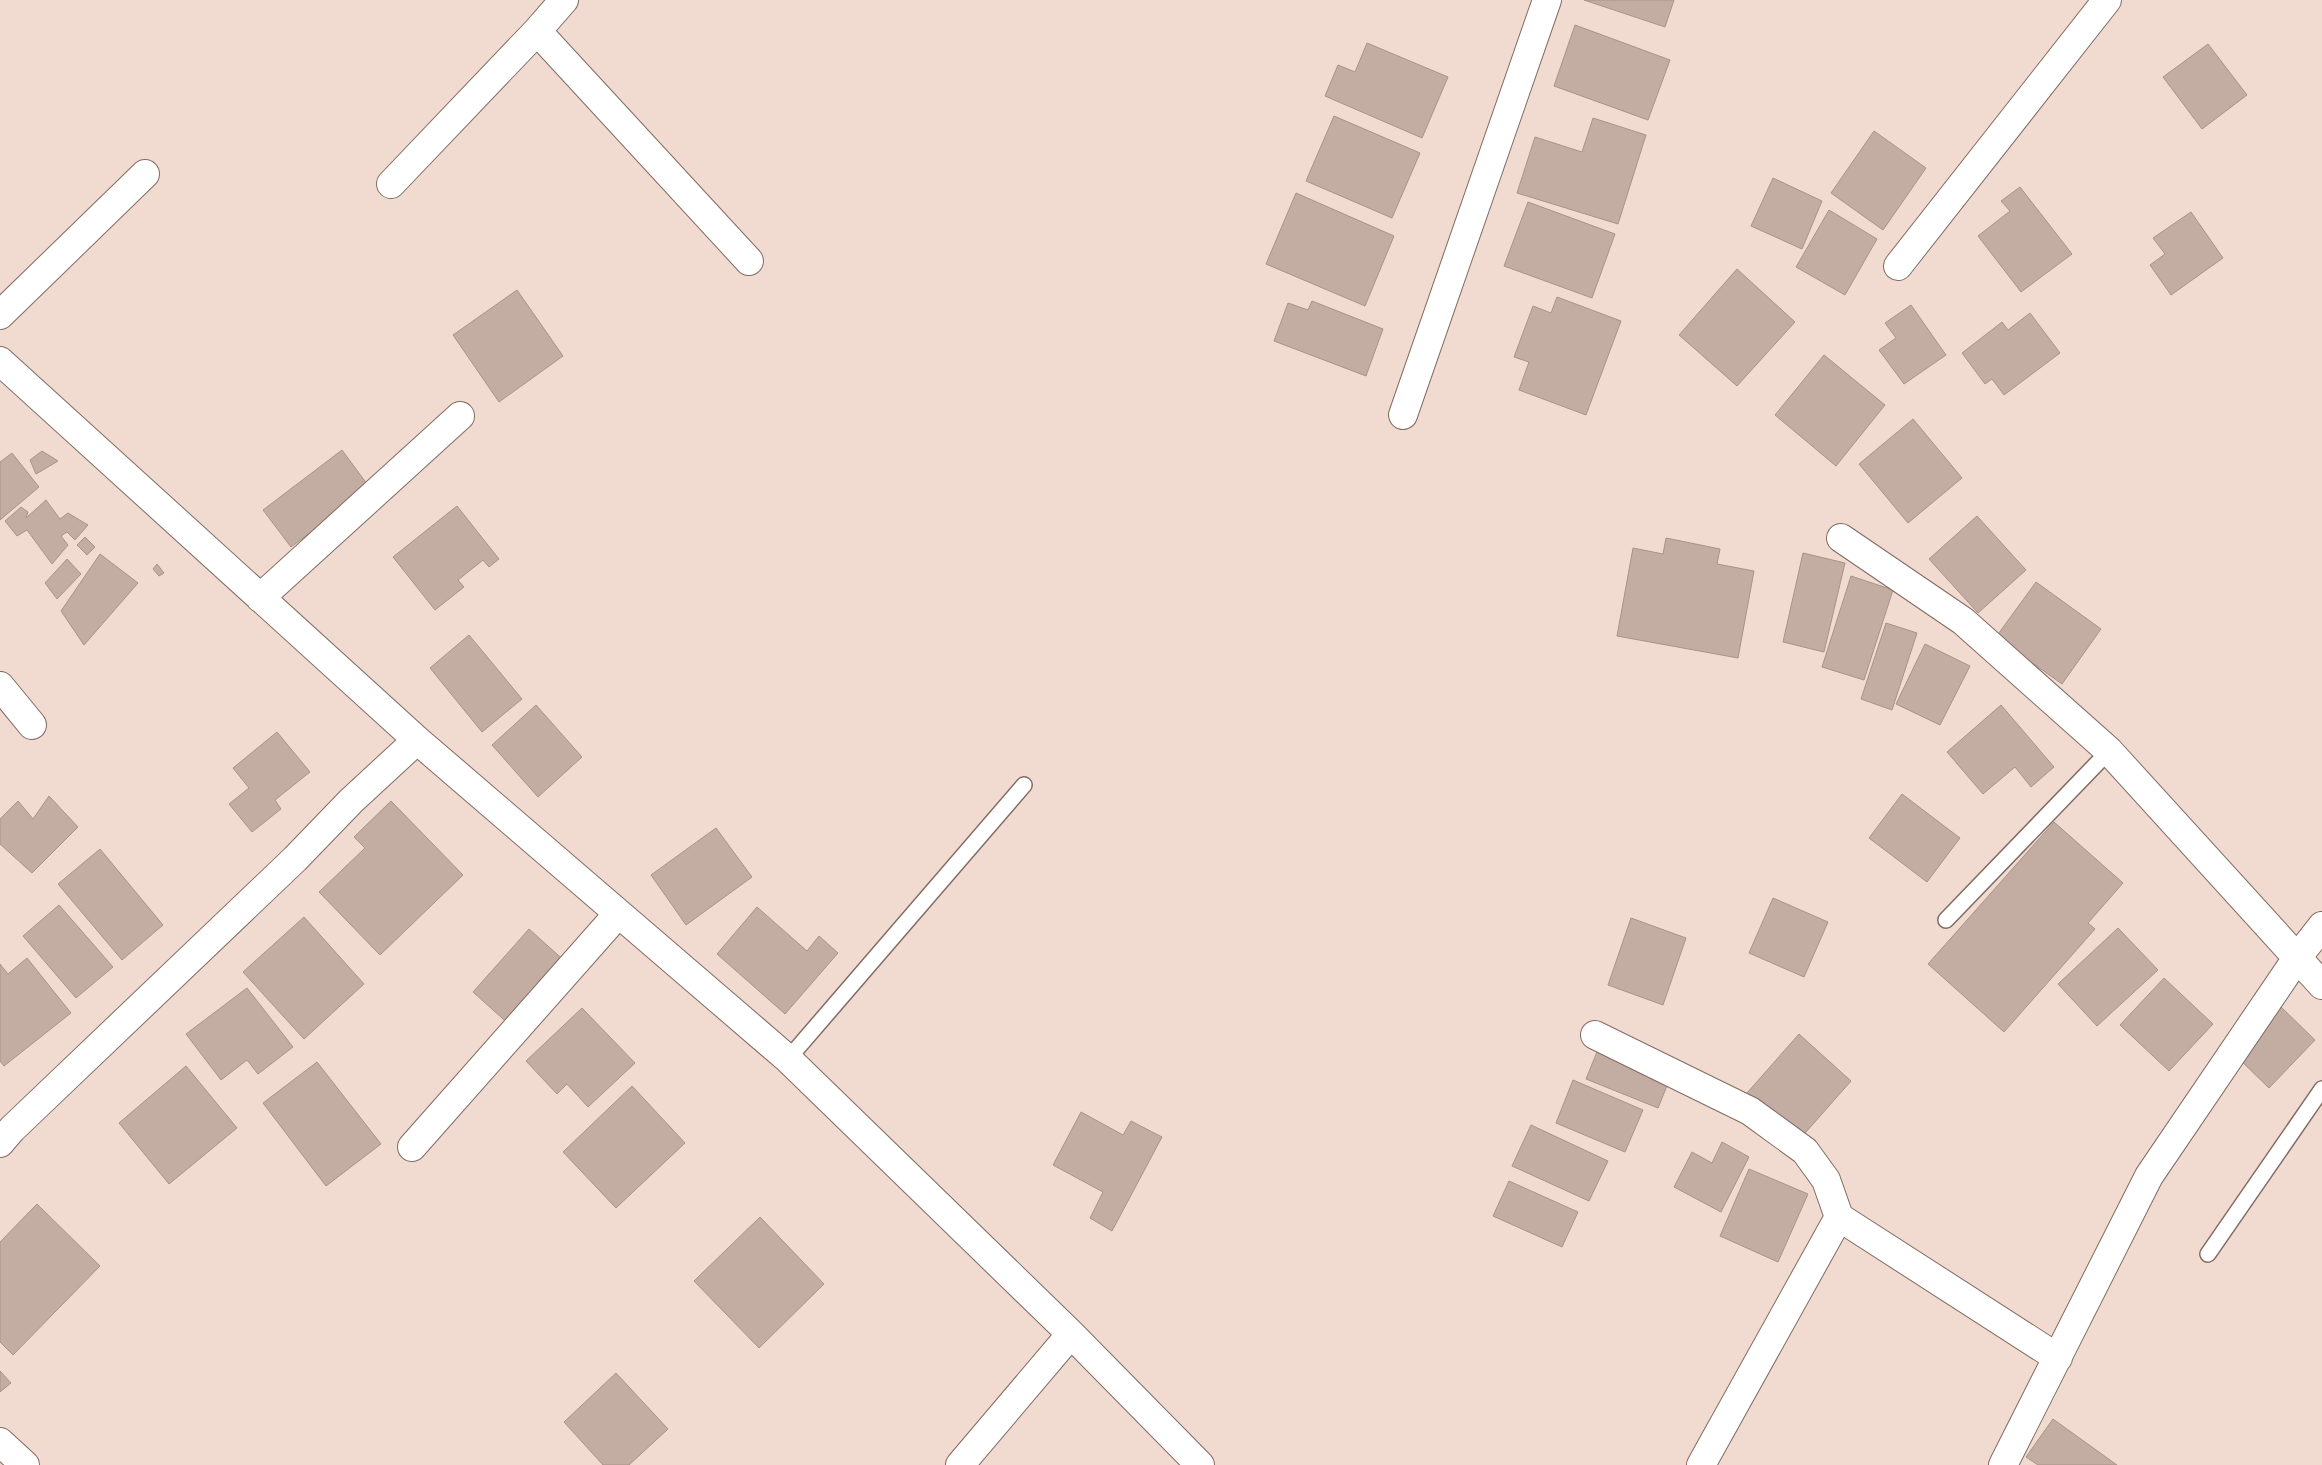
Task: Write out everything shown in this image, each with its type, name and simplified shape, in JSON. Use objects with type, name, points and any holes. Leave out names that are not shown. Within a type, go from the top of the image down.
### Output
[{"type":"street","points":[[391,184],[537,31],[564,0]]},
{"type":"street","points":[[1403,415],[1547,0]]},
{"type":"street","points":[[1898,266],[2107,0]]},
{"type":"street","points":[[537,31],[749,261]]},
{"type":"street","points":[[0,315],[146,174]]},
{"type":"street","points":[[0,361],[417,740],[788,1059],[1071,1334],[1200,1465]]},
{"type":"street","points":[[260,598],[460,416]]},
{"type":"street","points":[[1841,538],[1963,621],[2110,751],[2322,984]]},
{"type":"street","points":[[0,686],[32,725]]},
{"type":"street","points":[[0,1144],[12,1129],[295,859],[351,801],[417,740]]},
{"type":"street","points":[[412,1147],[618,914]]},
{"type":"street","points":[[2003,1465],[2149,1176],[2297,958],[2322,926]]},
{"type":"street","points":[[1595,1035],[1750,1111],[1805,1151],[1826,1180],[1839,1217],[2058,1358]]},
{"type":"street","points":[[1701,1465],[1839,1217]]},
{"type":"street","points":[[960,1465],[1071,1334]]},
{"type":"street","points":[[0,1442],[25,1465]]},
{"type":"lane","points":[[1946,920],[2110,751]]},
{"type":"lane","points":[[788,1059],[1024,785]]},
{"type":"lane","points":[[2208,1254],[2322,1089]]},
{"type":"building","points":[[1584,0],[1674,0],[1665,27]]},
{"type":"building","points":[[1575,25],[1670,60],[1648,120],[1554,86]]},
{"type":"building","points":[[1367,43],[1448,77],[1422,138],[1325,96],[1338,65],[1355,72]]},
{"type":"building","points":[[2208,44],[2247,95],[2202,129],[2163,77]]},
{"type":"building","points":[[1334,116],[1420,153],[1392,218],[1306,181]]},
{"type":"building","points":[[1593,118],[1646,135],[1618,224],[1517,193],[1535,137],[1582,152]]},
{"type":"building","points":[[1874,131],[1926,168],[1883,230],[1831,193]]},
{"type":"building","points":[[1773,178],[1822,201],[1802,249],[1751,226]]},
{"type":"building","points":[[2020,187],[2072,254],[2021,292],[1978,236],[2010,211],[2001,201]]},
{"type":"building","points":[[1296,193],[1394,236],[1365,306],[1266,264]]},
{"type":"building","points":[[1528,202],[1615,234],[1592,298],[1504,266]]},
{"type":"building","points":[[1829,210],[1877,239],[1845,295],[1796,267]]},
{"type":"building","points":[[2191,212],[2223,258],[2171,295],[2150,265],[2165,254],[2153,238]]},
{"type":"building","points":[[1737,269],[1795,322],[1737,386],[1679,335]]},
{"type":"building","points":[[517,290],[563,356],[499,402],[453,335]]},
{"type":"building","points":[[1557,297],[1621,321],[1586,415],[1519,390],[1529,362],[1514,357],[1533,306],[1551,313]]},
{"type":"building","points":[[1312,301],[1383,329],[1366,376],[1274,341],[1288,303],[1308,310]]},
{"type":"building","points":[[1911,305],[1946,355],[1904,384],[1879,350],[1896,338],[1885,323]]},
{"type":"building","points":[[2030,313],[2060,353],[2004,395],[1992,379],[1985,384],[1962,353],[2002,322],[2008,330]]},
{"type":"building","points":[[1824,355],[1885,405],[1836,466],[1775,415]]},
{"type":"building","points":[[1913,419],[1962,478],[1908,523],[1859,464]]},
{"type":"building","points":[[342,450],[370,488],[291,547],[263,510]]},
{"type":"building","points":[[42,451],[58,461],[36,474],[30,460]]},
{"type":"building","points":[[12,453],[39,487],[0,520],[0,462]]},
{"type":"building","points":[[46,500],[60,519],[68,513],[88,525],[75,540],[67,532],[61,536],[68,545],[52,564],[27,530],[17,536],[5,521],[21,507],[28,512],[26,518]]},
{"type":"building","points":[[457,506],[499,559],[489,567],[483,560],[458,580],[464,587],[435,610],[393,557]]},
{"type":"building","points":[[1977,516],[2026,570],[1978,613],[1929,559]]},
{"type":"building","points":[[85,537],[95,547],[87,555],[77,545]]},
{"type":"building","points":[[1666,538],[1720,549],[1717,564],[1754,571],[1738,658],[1617,636],[1633,548],[1663,554]]},
{"type":"building","points":[[1803,553],[1845,563],[1824,652],[1783,642]]},
{"type":"building","points":[[100,554],[138,583],[84,645],[61,611]]},
{"type":"building","points":[[67,559],[81,574],[57,599],[45,583]]},
{"type":"building","points":[[157,564],[164,573],[159,576],[153,569]]},
{"type":"building","points":[[1851,576],[1893,590],[1864,680],[1822,667]]},
{"type":"building","points":[[2036,582],[2101,629],[2062,684],[1996,637]]},
{"type":"building","points":[[1886,623],[1917,633],[1892,710],[1861,699]]},
{"type":"building","points":[[469,635],[522,699],[482,732],[430,668]]},
{"type":"building","points":[[1925,644],[1970,666],[1940,725],[1896,704]]},
{"type":"building","points":[[536,705],[582,757],[538,797],[492,745]]},
{"type":"building","points":[[2001,705],[2054,767],[2031,787],[2015,767],[1983,794],[1947,752]]},
{"type":"building","points":[[277,732],[310,772],[275,800],[281,809],[252,832],[229,804],[249,788],[233,768]]},
{"type":"building","points":[[1902,794],[1960,838],[1927,882],[1869,838]]},
{"type":"building","points":[[49,796],[78,827],[32,873],[0,844],[0,819],[18,801],[33,819]]},
{"type":"building","points":[[391,801],[463,875],[380,955],[319,892],[365,848],[354,837]]},
{"type":"building","points":[[2054,822],[2123,883],[2088,923],[2095,929],[2004,1032],[1928,964]]},
{"type":"building","points":[[716,828],[752,877],[686,925],[651,875]]},
{"type":"building","points":[[100,849],[163,925],[122,960],[58,884]]},
{"type":"building","points":[[1773,898],[1828,922],[1804,977],[1749,953]]},
{"type":"building","points":[[59,905],[113,967],[76,998],[23,936]]},
{"type":"building","points":[[757,907],[807,951],[819,936],[838,953],[785,1014],[717,954]]},
{"type":"building","points":[[304,917],[364,984],[304,1039],[243,972]]},
{"type":"building","points":[[1631,918],[1686,938],[1663,1005],[1608,985]]},
{"type":"building","points":[[2118,928],[2158,970],[2097,1026],[2058,984]]},
{"type":"building","points":[[529,929],[568,964],[512,1027],[473,992]]},
{"type":"building","points":[[27,958],[71,1013],[4,1066],[0,1061],[0,964],[8,974]]},
{"type":"building","points":[[2164,978],[2213,1024],[2169,1071],[2120,1025]]},
{"type":"building","points":[[247,988],[293,1047],[258,1074],[247,1060],[221,1080],[186,1034]]},
{"type":"building","points":[[2281,1007],[2315,1040],[2269,1088],[2235,1055]]},
{"type":"building","points":[[582,1008],[635,1063],[588,1107],[567,1084],[557,1094],[526,1061]]},
{"type":"building","points":[[1799,1034],[1851,1081],[1799,1140],[1747,1093]]},
{"type":"building","points":[[1599,1047],[1671,1076],[1658,1108],[1586,1079]]},
{"type":"building","points":[[317,1062],[381,1144],[326,1186],[263,1103]]},
{"type":"building","points":[[186,1066],[237,1128],[169,1184],[119,1123]]},
{"type":"building","points":[[1573,1080],[1643,1110],[1625,1152],[1556,1123]]},
{"type":"building","points":[[632,1086],[685,1143],[616,1208],[563,1152]]},
{"type":"building","points":[[1081,1112],[1123,1135],[1131,1121],[1162,1137],[1112,1231],[1090,1218],[1103,1192],[1053,1165]]},
{"type":"building","points":[[1531,1125],[1608,1161],[1589,1201],[1512,1166]]},
{"type":"building","points":[[1722,1142],[1749,1157],[1721,1212],[1674,1187],[1692,1152],[1712,1163]]},
{"type":"building","points":[[1749,1169],[1808,1194],[1778,1262],[1720,1236]]},
{"type":"building","points":[[1509,1181],[1578,1212],[1562,1247],[1493,1216]]},
{"type":"building","points":[[37,1204],[100,1266],[13,1355],[0,1342],[0,1242]]},
{"type":"building","points":[[760,1217],[824,1284],[759,1348],[694,1281]]},
{"type":"building","points":[[0,1371],[11,1383],[0,1392]]},
{"type":"building","points":[[616,1373],[668,1429],[629,1465],[603,1465],[564,1422]]},
{"type":"building","points":[[2053,1419],[2117,1465],[2038,1465],[2026,1457]]}]
